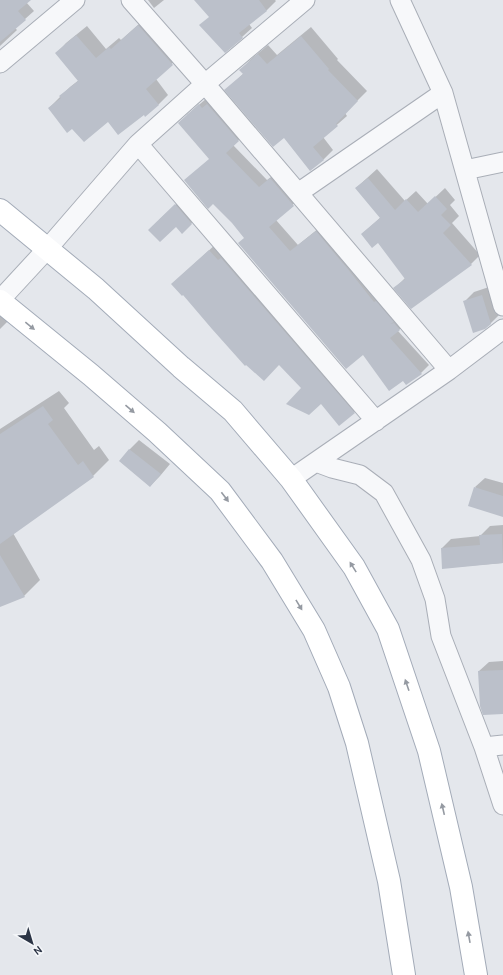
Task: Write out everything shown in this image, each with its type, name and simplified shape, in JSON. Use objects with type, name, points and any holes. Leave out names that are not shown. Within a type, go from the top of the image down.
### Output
[{"type":"main road","points":[[0,210],[96,289],[181,367],[232,411],[291,479],[354,567],[388,629],[429,751],[461,887],[476,975]]},
{"type":"main road","points":[[0,301],[157,432],[220,491],[272,561],[314,630],[339,687],[357,743],[389,881],[404,975]]},
{"type":"street","points":[[0,63],[75,0]]},
{"type":"street","points":[[131,0],[205,84],[449,370]]},
{"type":"street","points":[[0,301],[138,144],[205,84],[305,0]]},
{"type":"street","points":[[400,0],[443,93],[503,306]]},
{"type":"street","points":[[298,193],[443,93]]},
{"type":"street","points":[[138,144],[376,421]]},
{"type":"street","points":[[465,170],[503,162]]},
{"type":"street","points":[[291,479],[449,370],[503,329]]},
{"type":"street","points":[[316,462],[360,476],[384,493],[421,560],[435,599],[441,636],[484,747],[503,805]]},
{"type":"street","points":[[484,747],[503,745]]},
{"type":"building","points":[[0,0],[31,0],[18,11],[26,20],[0,42]]},
{"type":"building","points":[[194,0],[259,0],[267,11],[239,33],[243,38],[225,53],[199,25],[209,17]]},
{"type":"building","points":[[138,25],[173,65],[146,89],[159,105],[145,117],[144,115],[118,135],[108,122],[84,142],[72,129],[67,133],[48,108],[61,98],[59,96],[78,81],[55,53],[76,35],[96,58],[109,47],[111,49]]},
{"type":"building","points":[[301,36],[329,69],[328,70],[358,101],[336,124],[338,126],[313,147],[324,160],[310,171],[284,138],[273,147],[224,90],[243,74],[239,70],[258,54],[267,64]]},
{"type":"building","points":[[199,104],[202,108],[207,104],[239,141],[226,153],[259,187],[270,178],[294,206],[269,227],[290,251],[316,231],[374,302],[376,301],[394,322],[390,324],[394,323],[400,330],[390,338],[422,374],[406,385],[403,381],[389,391],[363,355],[346,369],[238,243],[244,238],[232,223],[213,204],[208,209],[184,180],[209,159],[178,123]]},
{"type":"building","points":[[368,178],[395,210],[406,199],[418,212],[435,196],[447,209],[441,215],[451,225],[443,233],[472,265],[411,309],[393,288],[405,279],[378,243],[372,248],[361,234],[380,218],[355,188]]},
{"type":"building","points":[[175,204],[192,224],[182,234],[176,227],[160,242],[148,230]]},
{"type":"building","points":[[209,250],[218,260],[221,258],[355,413],[339,426],[321,404],[309,415],[286,404],[301,388],[279,365],[264,381],[246,365],[245,366],[183,295],[182,296],[171,284]]},
{"type":"building","points":[[482,295],[491,324],[485,329],[473,333],[463,301]]},
{"type":"building","points":[[43,406],[53,420],[48,424],[78,465],[83,461],[94,477],[0,544],[0,434]]},
{"type":"building","points":[[129,449],[161,474],[150,487],[119,461]]},
{"type":"building","points":[[474,487],[503,496],[503,517],[468,506]]},
{"type":"building","points":[[502,534],[503,563],[442,569],[441,548],[480,545],[479,535]]},
{"type":"building","points":[[0,555],[25,597],[0,607]]},
{"type":"building","points":[[503,670],[503,714],[483,715],[480,706],[478,671]]}]
